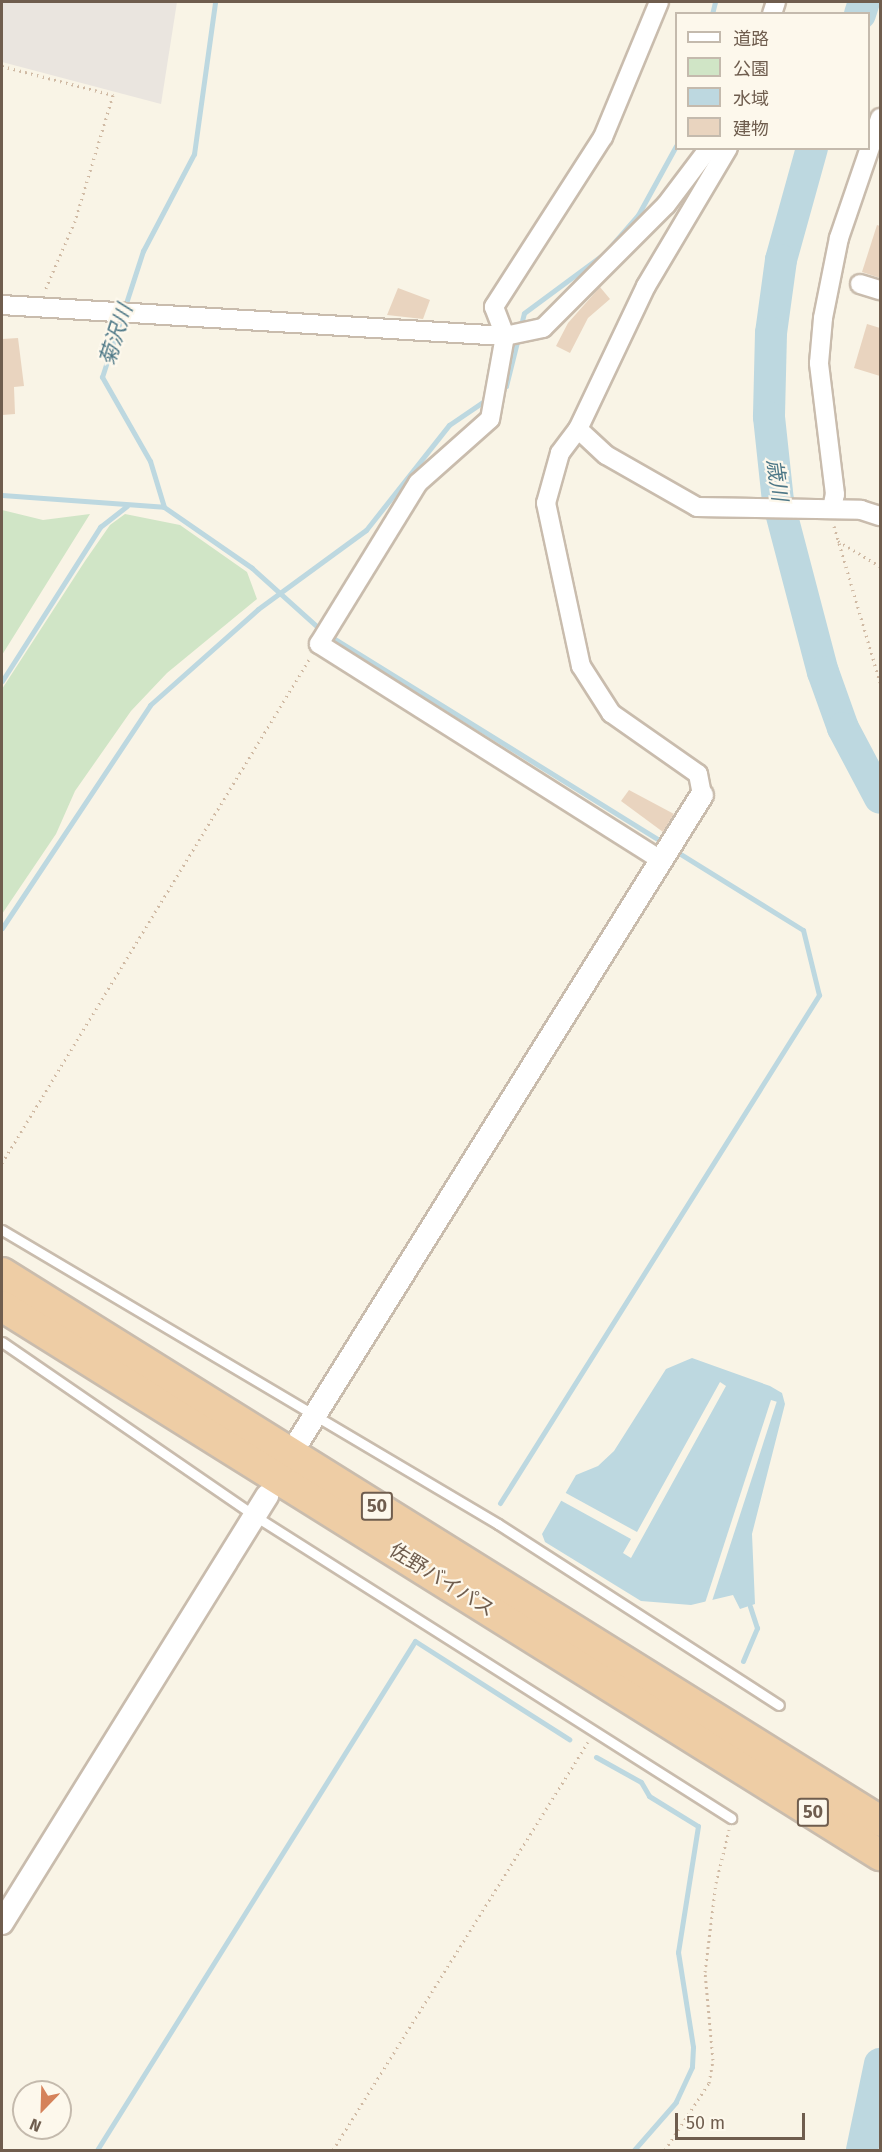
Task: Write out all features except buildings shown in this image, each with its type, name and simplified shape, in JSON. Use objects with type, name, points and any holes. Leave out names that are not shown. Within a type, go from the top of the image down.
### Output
[{"type":"highway","name":"佐野バイパス","points":[[2,1273],[880,1821]]},
{"type":"highway","name":"佐野バイパス","points":[[2,1306],[880,1855]]},
{"type":"street","points":[[515,334],[494,307],[603,137],[659,2]]},
{"type":"street","points":[[870,147],[880,118]]},
{"type":"street","points":[[2,305],[515,334],[543,328],[666,205],[707,150]]},
{"type":"street","points":[[300,1439],[702,795],[698,774],[611,713],[581,666],[546,503],[554,469],[578,429],[646,286],[727,150]]},
{"type":"street","points":[[832,509],[835,494],[819,363],[824,307],[838,238],[869,150]]},
{"type":"street","points":[[860,284],[880,290]]},
{"type":"street","points":[[515,334],[490,419],[418,483],[319,644],[662,861]]},
{"type":"street","points":[[578,429],[606,455],[677,498],[697,507],[730,510],[832,509],[880,516]]},
{"type":"street","points":[[2,1923],[267,1496]]},
{"type":"lane","points":[[2,1230],[498,1524],[779,1705]]},
{"type":"lane","points":[[2,1342],[255,1516],[731,1818]]},
{"type":"path","points":[[2,66],[113,96],[82,202],[42,308]]},
{"type":"path","points":[[832,509],[836,540],[880,682]]},
{"type":"path","points":[[836,540],[880,566]]},
{"type":"path","points":[[2,1163],[319,644]]},
{"type":"path","points":[[333,2151],[595,1731]]},
{"type":"path","points":[[665,2151],[709,2083],[713,2060],[705,1972],[716,1882],[731,1818]]},
{"type":"shaded area","points":[[2,2],[177,2],[161,104],[2,62]]},
{"type":"green space","points":[[2,510],[43,520],[90,514],[2,655]]},
{"type":"green space","points":[[125,514],[180,525],[247,572],[257,599],[167,673],[131,711],[75,791],[56,834],[2,914],[2,689],[110,525]]},
{"type":"water","points":[[692,1358],[770,1386],[782,1393],[785,1404],[752,1534],[755,1604],[740,1609],[733,1595],[691,1605],[641,1601],[545,1542],[542,1534],[576,1475],[598,1466],[614,1451],[666,1369]]},
{"type":"pier","points":[[720,1382],[726,1386],[631,1558],[623,1553],[631,1539],[560,1500],[564,1492],[637,1532]]},
{"type":"pier","points":[[771,1400],[777,1402],[711,1604],[705,1603]]},
{"type":"waterway","name":"菊沢川","points":[[2,495],[164,507],[150,461],[102,377],[143,251],[194,154],[215,2]]},
{"type":"waterway","points":[[712,12],[715,2]]},
{"type":"waterway","name":"歳川","points":[[861,12],[864,2]]},
{"type":"waterway","points":[[520,329],[524,313],[605,253],[638,215],[675,148]]},
{"type":"waterway","name":"歳川","points":[[811,150],[781,260],[771,333],[769,417],[778,501],[823,672],[843,728],[880,798]]},
{"type":"waterway","points":[[500,390],[506,386],[518,338]]},
{"type":"waterway","points":[[2,928],[150,705],[258,609],[366,530],[449,425],[490,397]]},
{"type":"waterway","points":[[2,681],[100,527],[127,506]]},
{"type":"waterway","points":[[164,507],[252,568],[322,631],[664,843]]},
{"type":"waterway","points":[[500,1503],[819,995],[803,930],[674,850]]},
{"type":"waterway","points":[[743,1661],[757,1628],[750,1606]]},
{"type":"waterway","points":[[97,2150],[415,1641],[569,1739]]},
{"type":"waterway","points":[[596,1757],[641,1782],[649,1796],[698,1826],[678,1952],[693,2047],[692,2067],[676,2102],[634,2150]]},
{"type":"waterway","name":"歳川","points":[[862,2150],[880,2064]]}]
